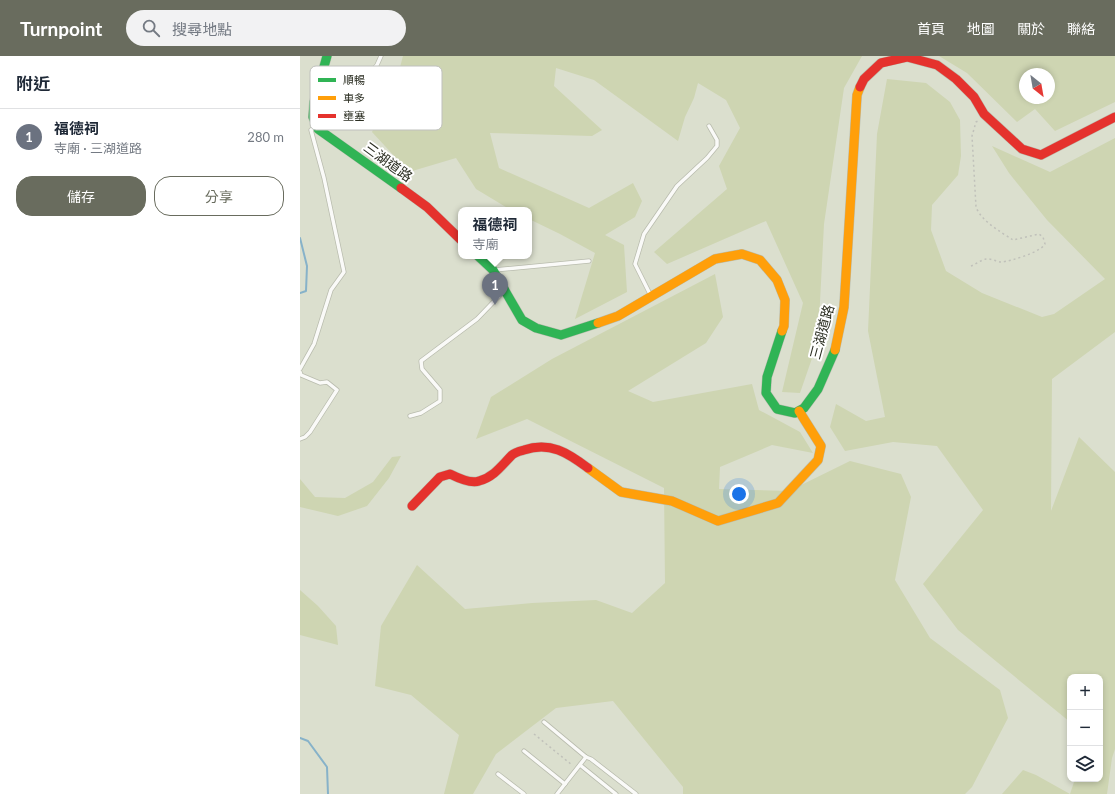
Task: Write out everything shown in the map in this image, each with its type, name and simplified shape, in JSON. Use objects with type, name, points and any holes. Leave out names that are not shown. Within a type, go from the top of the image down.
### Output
[{"type":"street","points":[[325,66],[327,58],[326,56]]},
{"type":"street","name":"三湖道路","points":[[799,411],[804,408],[818,389],[835,352],[844,307],[857,95],[864,79],[881,63],[907,57],[937,65],[956,78],[974,97],[984,114],[1022,149],[1041,155],[1115,117]]},
{"type":"street","name":"三湖道路","points":[[319,130],[426,207],[458,237]]},
{"type":"street","points":[[412,506],[440,477],[450,474],[463,480],[478,482],[493,475],[514,453],[532,447],[555,448],[572,456],[620,492],[672,501],[718,521],[778,503],[818,460],[821,446],[799,411],[795,413],[777,409],[766,393],[767,377],[784,326],[785,300],[777,280],[760,260],[742,254],[715,259],[618,316],[561,335],[536,328],[522,320],[493,270],[481,259]]},
{"type":"lane","points":[[377,66],[381,56]]},
{"type":"lane","points":[[651,297],[635,264],[644,234],[676,186],[707,158],[717,146],[717,140],[709,126]]},
{"type":"lane","points":[[300,439],[305,437],[310,432],[337,390],[327,382],[320,383],[301,375],[300,370],[314,344],[331,290],[344,272],[324,178],[311,130]]},
{"type":"lane","points":[[493,270],[589,261]]},
{"type":"lane","points":[[410,416],[421,413],[440,401],[440,390],[422,369],[421,361],[477,319],[504,290]]},
{"type":"lane","points":[[544,722],[586,757],[591,759],[636,794]]},
{"type":"lane","points":[[524,751],[564,784]]},
{"type":"lane","points":[[563,794],[558,792],[586,757]]},
{"type":"lane","points":[[578,766],[616,794]]},
{"type":"lane","points":[[498,774],[524,794]]},
{"type":"path","points":[[971,266],[985,259],[1001,262],[1031,254],[1044,248],[1045,244],[1043,237],[1039,234],[1013,240],[978,213],[976,207],[972,136],[976,122],[984,114]]},
{"type":"path","points":[[534,734],[578,766]]},
{"type":"green space","points":[[403,56],[862,56],[844,88],[824,224],[818,341],[800,393],[782,392],[803,303],[766,221],[667,264],[654,252],[727,189],[719,166],[740,128],[726,100],[698,83],[694,98],[685,117],[678,141],[594,80],[556,68],[554,86],[602,130],[592,136],[490,133],[499,168],[589,208],[633,183],[642,201],[635,217],[605,235],[624,245],[627,292],[575,319],[595,253],[532,220],[532,207],[506,207],[476,189],[456,158],[409,172],[372,132],[373,130],[442,130],[442,66],[400,66]]},
{"type":"green space","points":[[939,56],[1115,56],[1115,102],[1055,131],[1035,109],[1017,122],[967,73]]},
{"type":"green space","points":[[887,79],[926,83],[950,102],[960,120],[961,156],[958,175],[932,205],[931,230],[946,271],[982,293],[1042,317],[1054,314],[1105,279],[1047,220],[1009,173],[992,146],[1050,172],[1115,138],[1115,332],[1052,379],[1051,511],[1079,437],[1115,472],[1115,749],[1112,758],[1107,794],[1070,794],[1074,782],[1103,782],[1103,674],[1067,674],[1067,720],[958,630],[923,584],[983,510],[937,446],[893,442],[845,451],[830,427],[836,404],[866,421],[885,417],[868,331],[877,134]]},
{"type":"green space","points":[[715,274],[723,317],[706,343],[628,391],[653,402],[752,384],[759,410],[800,432],[813,453],[772,445],[720,467],[719,489],[789,491],[850,461],[901,474],[911,497],[895,580],[930,638],[1000,690],[1008,718],[972,787],[965,794],[683,794],[683,787],[613,701],[556,708],[496,754],[473,794],[444,794],[459,735],[411,695],[375,686],[381,626],[417,565],[465,609],[532,603],[596,600],[632,613],[665,583],[664,488],[527,419],[476,439],[491,397],[552,359]]},
{"type":"green space","points":[[401,456],[389,478],[367,506],[338,516],[300,507],[300,479],[315,497],[345,498],[373,482],[392,457]]},
{"type":"green space","points":[[300,590],[318,606],[336,626],[338,645],[300,635]]},
{"type":"green space","points":[[1023,770],[1036,775],[1070,794],[1002,794]]},
{"type":"waterway","points":[[300,238],[307,266],[306,291],[300,293]]},
{"type":"waterway","points":[[300,738],[308,741],[327,767],[328,794]]},
{"type":"traffic: fast","points":[[324,66],[327,56]]},
{"type":"traffic: fast","points":[[319,130],[401,188]]},
{"type":"traffic: fast","points":[[481,259],[493,270],[522,320],[536,328],[561,335],[598,323]]},
{"type":"traffic: fast","points":[[782,331],[767,377],[766,393],[777,409],[795,413],[804,408],[818,389],[835,350]]},
{"type":"traffic: slow","points":[[835,350],[844,307],[857,95],[860,87]]},
{"type":"traffic: slow","points":[[598,323],[618,316],[715,259],[742,254],[760,260],[777,280],[785,300],[784,326],[782,331]]},
{"type":"traffic: slow","points":[[588,468],[621,492],[672,501],[718,521],[778,503],[818,460],[821,446],[799,411]]},
{"type":"traffic: jam","points":[[860,87],[864,79],[881,63],[907,57],[937,65],[956,79],[974,97],[984,114],[1022,149],[1041,155],[1115,117]]},
{"type":"traffic: jam","points":[[401,188],[427,207],[458,237]]},
{"type":"traffic: jam","points":[[412,506],[440,477],[450,474],[461,479],[476,482],[489,477],[512,455],[519,451],[542,447],[550,448],[566,453],[588,468]]},
{"type":"place","name":"福德祠","points":[[495,305]]}]
